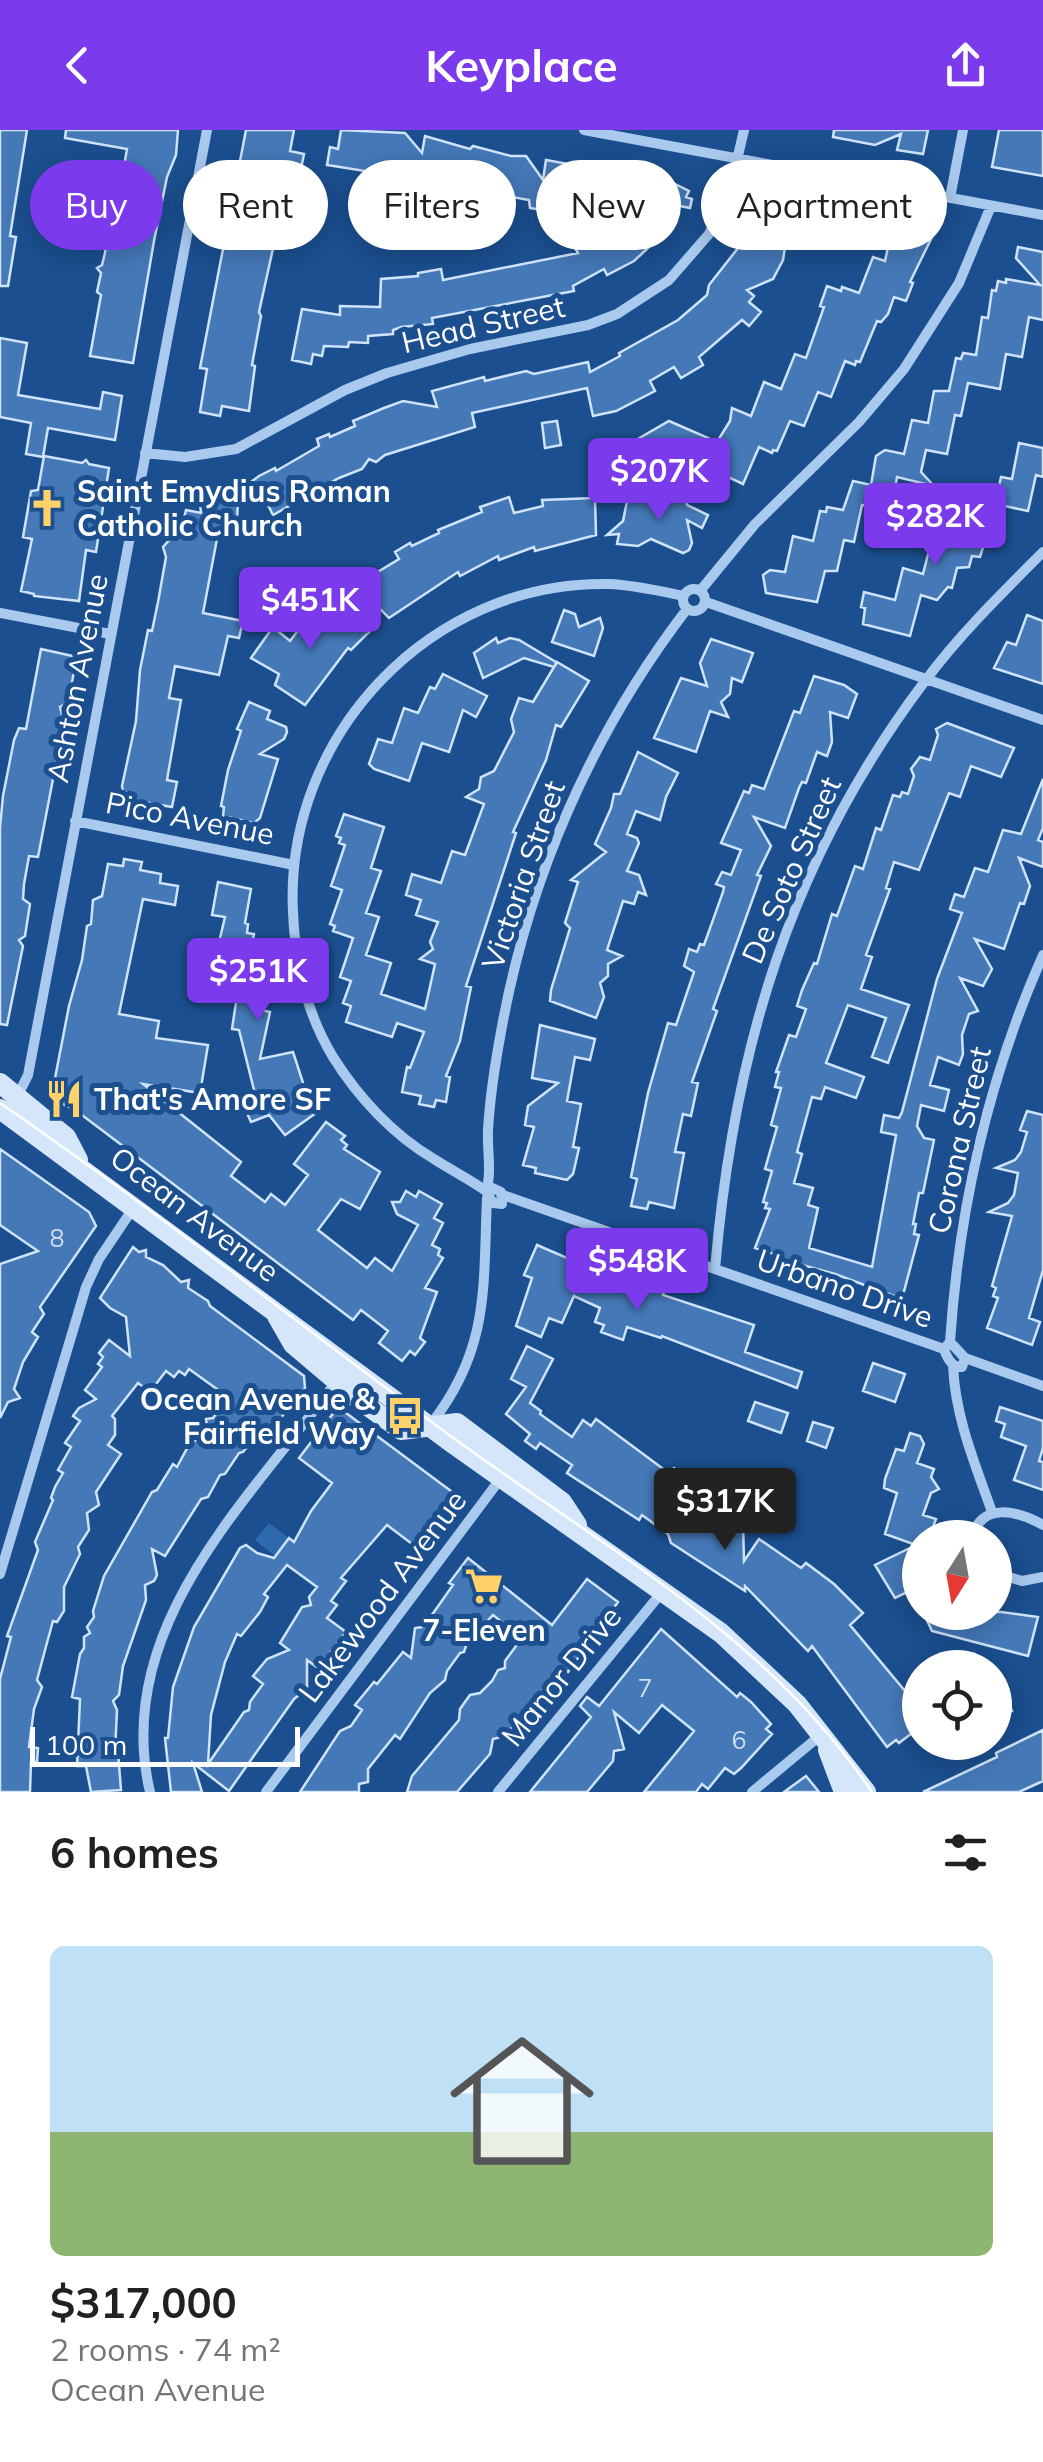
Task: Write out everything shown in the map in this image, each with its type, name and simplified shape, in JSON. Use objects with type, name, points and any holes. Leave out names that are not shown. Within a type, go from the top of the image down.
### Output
[{"type":"main road","name":"Ocean Avenue","points":[[0,1083],[8,1106],[66,1137],[81,1166],[274,1310],[342,1373],[430,1426],[663,1591],[744,1654],[823,1734],[866,1792]]},
{"type":"main road","name":"Ocean Avenue","points":[[430,1426],[457,1423],[562,1502],[583,1535]]},
{"type":"main road","name":"Ocean Avenue","points":[[823,1734],[844,1792]]},
{"type":"street","name":"Ashton Avenue","points":[[8,1106],[28,1074],[208,130]]},
{"type":"street","points":[[584,130],[1043,215]]},
{"type":"street","name":"Head Street","points":[[145,452],[186,457],[236,450],[332,397],[386,374],[470,349],[588,325],[617,314],[669,280],[692,256],[723,209],[744,130]]},
{"type":"street","points":[[950,198],[962,130]]},
{"type":"street","points":[[684,596],[682,604],[687,609],[699,609],[703,597],[755,524],[859,422],[904,370],[959,284],[990,206]]},
{"type":"street","name":"De Soto Street","points":[[715,1269],[734,1114],[749,1045],[776,956],[818,856],[868,764],[926,679],[1043,552]]},
{"type":"street","points":[[487,1191],[406,1140],[352,1085],[331,1054],[298,963],[292,900],[294,865],[299,829],[324,756],[371,689],[433,636],[468,616],[544,591],[610,584],[703,597],[1043,720]]},
{"type":"street","name":"Victoria Street","points":[[430,1426],[458,1388],[479,1326],[486,1270],[487,1148],[493,1080],[528,918],[582,778],[635,682],[687,609]]},
{"type":"street","points":[[0,613],[110,634]]},
{"type":"street","name":"Pico Avenue","points":[[76,821],[294,865]]},
{"type":"street","name":"Corona Street","points":[[947,1346],[959,1244],[978,1141],[1007,1042],[1043,955]]},
{"type":"street","name":"Urbano Drive","points":[[487,1191],[496,1187],[502,1195],[947,1346]]},
{"type":"street","points":[[0,1574],[86,1287],[99,1259],[135,1206]]},
{"type":"street","points":[[947,1346],[965,1358],[1043,1386]]},
{"type":"street","points":[[947,1346],[962,1428],[992,1512]]},
{"type":"street","points":[[953,1365],[962,1368],[965,1358]]},
{"type":"street","points":[[150,1792],[142,1741],[143,1708],[150,1675],[178,1602],[219,1533],[342,1373]]},
{"type":"street","name":"Lakewood Avenue","points":[[266,1792],[501,1478]]},
{"type":"street","points":[[980,1520],[992,1512],[1025,1516],[1043,1525]]},
{"type":"street","points":[[1012,1577],[1043,1577]]},
{"type":"street","name":"Manor Drive","points":[[498,1792],[663,1591]]},
{"type":"street","points":[[752,1792],[823,1734]]},
{"type":"shaded area","points":[[269,1523],[289,1538],[275,1556],[255,1540]]},
{"type":"building","points":[[0,130],[27,130],[10,236],[16,237],[8,286],[0,286]]},
{"type":"building","points":[[66,130],[178,130],[176,155],[163,197],[163,160],[125,160],[127,149],[65,138]]},
{"type":"building","points":[[246,130],[294,130],[290,151],[304,154],[303,160],[240,160]]},
{"type":"building","points":[[341,130],[405,133],[422,153],[425,136],[470,149],[473,146],[526,156],[536,170],[536,209],[530,208],[529,200],[516,198],[516,160],[348,160],[348,168],[328,165],[330,147],[338,149]]},
{"type":"building","points":[[834,130],[928,130],[923,154],[897,150],[901,134],[875,145],[833,137]]},
{"type":"building","points":[[999,130],[1043,130],[1043,176],[992,167]]},
{"type":"building","points":[[681,187],[689,191],[686,197],[692,199],[690,208],[681,206]]},
{"type":"building","points":[[1018,247],[1043,252],[1043,320],[1029,317],[1022,357],[1006,354],[1000,389],[968,383],[961,416],[955,415],[947,454],[926,450],[921,472],[934,486],[897,477],[891,511],[862,505],[854,542],[844,540],[837,571],[825,571],[817,602],[766,593],[763,575],[770,570],[785,572],[793,536],[813,541],[820,511],[826,512],[827,507],[843,510],[853,481],[871,485],[876,456],[885,450],[904,454],[912,420],[928,423],[934,391],[949,391],[956,358],[961,359],[963,353],[976,355],[982,317],[988,318],[992,290],[996,291],[998,281],[1040,285],[1016,258]]},
{"type":"building","points":[[152,250],[133,363],[90,356],[101,295],[97,292],[101,273],[97,268],[105,253]]},
{"type":"building","points":[[223,250],[273,250],[259,312],[249,411],[222,406],[220,416],[200,412],[207,369],[200,368]]},
{"type":"building","points":[[576,250],[646,250],[607,275],[604,269],[573,286],[574,291],[432,318],[433,324],[368,336],[368,343],[324,346],[322,356],[313,354],[311,364],[292,360],[302,309],[340,315],[340,306],[380,307],[381,279],[418,276],[441,269],[443,280],[578,253]]},
{"type":"building","points":[[736,250],[785,250],[773,279],[747,290],[754,296],[749,302],[761,312],[749,326],[742,320],[699,357],[703,365],[681,378],[674,367],[650,381],[655,391],[616,411],[593,416],[587,388],[472,413],[475,427],[385,455],[376,462],[369,459],[362,469],[273,515],[251,482],[319,446],[317,439],[355,426],[353,421],[384,408],[403,401],[437,407],[432,391],[484,377],[485,381],[526,371],[534,374],[588,362],[590,372],[678,320],[707,295],[709,285]]},
{"type":"building","points":[[887,250],[926,250],[910,282],[913,283],[906,301],[894,297],[888,314],[877,321],[860,362],[855,365],[845,361],[831,397],[818,392],[804,426],[790,421],[777,451],[772,453],[759,447],[743,484],[664,447],[662,451],[636,440],[669,421],[717,442],[730,421],[732,408],[751,416],[764,382],[781,389],[795,354],[806,358],[827,286],[859,293],[873,257],[885,261]]},
{"type":"building","points":[[0,338],[27,343],[18,395],[100,409],[103,392],[122,396],[115,440],[48,428],[43,457],[26,454],[31,423],[0,417]]},
{"type":"building","points":[[557,421],[561,445],[545,448],[542,423]]},
{"type":"building","points":[[1019,443],[1043,448],[1043,477],[1036,475],[1028,511],[995,504],[1001,477],[1012,479]]},
{"type":"building","points":[[44,456],[82,463],[86,460],[109,468],[96,552],[86,550],[79,601],[21,591],[32,539],[23,537],[31,491],[38,490]]},
{"type":"building","points":[[683,488],[687,505],[708,515],[702,528],[687,520],[692,543],[689,550],[683,553],[651,539],[638,546],[617,544],[619,534],[607,535],[623,521],[628,496],[662,502],[665,495],[677,501]]},
{"type":"building","points":[[509,497],[514,513],[543,506],[542,500],[595,498],[596,535],[535,551],[534,547],[499,560],[498,556],[460,576],[458,572],[389,618],[357,585],[399,559],[395,552],[410,543],[412,546],[439,533],[438,530],[482,512],[480,507]]},
{"type":"building","points":[[963,498],[1004,508],[996,541],[986,538],[980,557],[972,556],[969,567],[957,568],[952,588],[948,587],[937,600],[921,595],[910,636],[863,624],[864,592],[895,600],[903,568],[923,574],[934,531],[954,536]]},
{"type":"building","points":[[238,499],[237,521],[220,523],[203,613],[243,621],[239,638],[228,636],[219,675],[175,666],[169,698],[181,700],[167,780],[177,782],[172,807],[138,801],[132,798],[133,794],[123,792],[122,786],[136,721],[140,670],[166,557],[163,547],[172,537],[179,539],[186,510],[201,513],[200,503]]},
{"type":"building","points":[[338,602],[369,632],[351,650],[348,648],[305,705],[275,685],[279,674],[251,658],[273,627],[290,641],[300,628],[307,633]]},
{"type":"building","points":[[564,610],[575,614],[579,627],[600,618],[603,628],[594,656],[552,642]]},
{"type":"building","points":[[1027,615],[1043,621],[1043,684],[994,668],[1007,642],[1016,645]]},
{"type":"building","points":[[496,638],[498,643],[510,638],[519,640],[556,662],[555,666],[557,662],[589,681],[561,727],[556,725],[546,760],[513,832],[516,833],[466,986],[471,987],[460,1041],[446,1076],[450,1077],[446,1102],[436,1100],[434,1107],[419,1104],[421,1096],[402,1092],[407,1067],[410,1068],[424,1032],[397,1023],[392,1037],[346,1022],[351,1006],[343,1003],[351,981],[340,977],[353,938],[333,931],[335,926],[330,924],[342,890],[331,886],[345,845],[336,836],[344,814],[384,827],[371,868],[381,871],[366,913],[379,917],[366,955],[391,963],[381,994],[425,1009],[435,964],[420,959],[433,949],[430,942],[438,922],[416,915],[421,900],[406,895],[412,874],[441,883],[452,851],[465,855],[484,804],[466,797],[479,789],[481,777],[494,771],[514,732],[511,719],[519,698],[533,702],[554,667],[524,658],[483,678],[474,653]]},
{"type":"building","points":[[711,639],[753,653],[742,682],[732,678],[730,694],[721,702],[728,717],[710,711],[696,752],[654,738],[681,678],[707,686],[700,663]]},
{"type":"building","points":[[41,649],[77,657],[68,702],[60,707],[64,722],[38,857],[29,856],[23,899],[30,904],[25,936],[19,940],[23,946],[7,1025],[0,1024],[0,828],[14,740],[19,728],[26,729]]},
{"type":"building","points":[[443,674],[487,696],[476,717],[463,710],[449,752],[422,743],[409,781],[374,769],[369,764],[378,739],[392,743],[404,708],[418,713],[430,687],[435,689]]},
{"type":"building","points":[[814,676],[844,685],[857,694],[848,718],[830,712],[832,742],[827,756],[817,752],[785,828],[754,817],[771,846],[757,875],[761,876],[713,1009],[717,1011],[692,1082],[698,1083],[691,1116],[683,1114],[675,1152],[684,1153],[674,1208],[649,1202],[647,1209],[631,1206],[637,1179],[631,1177],[648,1093],[668,1023],[676,1025],[694,972],[684,966],[689,949],[697,952],[700,944],[704,945],[724,887],[716,884],[722,872],[731,875],[741,850],[721,843],[744,791],[749,793],[752,785],[764,789],[794,711],[800,713]]},
{"type":"building","points":[[249,702],[270,711],[267,719],[286,727],[287,732],[284,739],[260,754],[278,759],[260,818],[254,823],[223,816],[221,806],[241,731],[237,729]]},
{"type":"building","points":[[947,723],[1014,748],[1001,777],[971,766],[960,797],[949,793],[919,870],[894,862],[886,888],[890,889],[866,955],[872,957],[861,989],[909,1005],[888,1063],[872,1057],[886,1018],[848,1005],[826,1063],[864,1077],[856,1098],[825,1087],[821,1099],[812,1097],[797,1152],[802,1154],[794,1183],[813,1188],[808,1205],[818,1208],[809,1248],[872,1267],[896,1135],[881,1132],[884,1115],[899,1118],[902,1112],[937,979],[962,913],[950,909],[955,894],[964,897],[975,868],[988,872],[1003,830],[1021,834],[1043,779],[1043,828],[1038,840],[1043,842],[1043,867],[1019,858],[1030,886],[1004,949],[975,939],[992,969],[983,986],[960,978],[978,1011],[969,1014],[959,1065],[938,1057],[930,1085],[949,1090],[944,1111],[921,1105],[917,1126],[924,1138],[934,1140],[923,1193],[919,1193],[913,1224],[914,1234],[919,1235],[902,1299],[755,1248],[770,1209],[763,1202],[772,1171],[765,1169],[777,1127],[771,1125],[781,1088],[775,1087],[776,1072],[789,1035],[796,1037],[806,1009],[797,1006],[802,990],[814,963],[817,964],[832,914],[837,916],[855,866],[863,869],[876,828],[881,830],[893,795],[908,794],[914,776],[911,769],[920,757],[930,760],[938,735],[936,729]]},
{"type":"building","points":[[638,752],[678,773],[660,820],[636,811],[627,834],[639,843],[627,871],[639,875],[646,895],[638,892],[634,904],[623,901],[607,950],[622,956],[608,964],[608,976],[600,983],[604,997],[596,1018],[550,1001],[551,990],[570,928],[565,923],[578,882],[571,880],[606,852],[595,844],[614,794],[620,794]]},
{"type":"building","points":[[124,859],[142,862],[140,870],[161,874],[160,883],[178,886],[175,905],[143,899],[119,1014],[159,1021],[156,1038],[208,1045],[200,1093],[143,1084],[241,1162],[231,1176],[265,1202],[271,1194],[285,1205],[308,1175],[294,1164],[326,1122],[345,1136],[341,1140],[347,1145],[344,1149],[380,1172],[360,1209],[341,1199],[318,1230],[367,1268],[375,1258],[392,1271],[418,1225],[397,1214],[392,1202],[400,1202],[406,1191],[416,1197],[419,1191],[442,1204],[434,1218],[443,1223],[432,1245],[440,1249],[438,1255],[443,1258],[425,1288],[437,1292],[420,1338],[425,1342],[415,1355],[410,1351],[402,1361],[379,1343],[388,1331],[361,1310],[353,1320],[74,1109],[51,1099],[93,900],[102,896],[108,864],[123,866]]},
{"type":"building","points":[[218,882],[251,889],[245,923],[247,933],[254,934],[246,971],[260,974],[252,1008],[270,1012],[260,1059],[293,1052],[306,1092],[310,1089],[318,1099],[316,1113],[285,1135],[269,1115],[251,1122],[243,1104],[256,1098],[239,1030],[232,1029],[237,996],[224,993],[232,958],[216,955],[225,917],[212,915]]},
{"type":"building","points":[[540,1025],[595,1039],[590,1060],[575,1057],[567,1101],[581,1104],[573,1147],[579,1148],[573,1174],[567,1180],[535,1173],[536,1168],[523,1165],[534,1127],[525,1125],[528,1106],[558,1083],[532,1078]]},
{"type":"building","points":[[1027,1111],[1043,1115],[1043,1270],[1029,1318],[1040,1322],[1032,1345],[987,1328],[998,1298],[993,1296],[996,1288],[992,1286],[1012,1216],[989,1212],[1008,1203],[1014,1195],[1018,1173],[996,1168],[1015,1160],[1021,1152],[1027,1132],[1020,1130]]},
{"type":"building","points":[[0,1149],[89,1212],[96,1226],[40,1307],[44,1314],[32,1332],[38,1337],[23,1362],[14,1389],[20,1398],[8,1402],[0,1418],[0,1264],[38,1251],[0,1225]]},
{"type":"building","points":[[537,1245],[613,1278],[630,1281],[632,1277],[665,1288],[663,1295],[754,1325],[745,1352],[802,1372],[797,1388],[662,1336],[627,1327],[623,1340],[601,1332],[604,1325],[595,1322],[600,1308],[574,1296],[562,1323],[549,1318],[541,1337],[516,1326],[532,1278],[524,1275]]},
{"type":"building","points":[[133,1247],[139,1252],[146,1250],[146,1257],[163,1265],[181,1282],[189,1280],[188,1288],[304,1376],[305,1388],[266,1436],[246,1421],[247,1447],[220,1475],[208,1497],[201,1499],[165,1556],[152,1549],[157,1575],[145,1585],[146,1600],[123,1666],[119,1695],[113,1701],[117,1710],[115,1752],[121,1790],[91,1792],[86,1766],[77,1766],[80,1699],[72,1697],[84,1637],[90,1633],[87,1627],[94,1617],[104,1576],[152,1492],[173,1464],[177,1467],[191,1441],[197,1440],[207,1426],[206,1419],[213,1418],[228,1397],[189,1369],[185,1375],[179,1371],[174,1377],[166,1371],[150,1392],[138,1383],[112,1416],[115,1435],[108,1445],[121,1454],[96,1492],[99,1505],[87,1513],[89,1530],[78,1547],[80,1554],[64,1587],[64,1611],[57,1622],[53,1621],[37,1680],[42,1687],[34,1709],[29,1747],[38,1748],[37,1762],[31,1762],[30,1792],[0,1792],[0,1679],[11,1637],[7,1636],[38,1550],[35,1542],[63,1473],[58,1470],[71,1447],[65,1443],[80,1421],[73,1416],[96,1399],[85,1390],[102,1367],[98,1364],[103,1357],[99,1353],[109,1340],[130,1356],[126,1317],[100,1298]]},
{"type":"building","points":[[527,1346],[553,1359],[530,1403],[540,1414],[572,1437],[583,1420],[591,1426],[596,1419],[670,1474],[674,1468],[688,1478],[677,1493],[716,1519],[727,1511],[743,1522],[744,1561],[759,1539],[801,1568],[806,1563],[834,1584],[863,1613],[850,1625],[902,1687],[902,1741],[887,1747],[812,1646],[808,1651],[745,1586],[745,1591],[671,1543],[668,1534],[642,1515],[639,1520],[567,1473],[572,1465],[540,1443],[536,1449],[525,1441],[530,1434],[506,1414],[526,1387],[511,1379]]},
{"type":"building","points":[[873,1363],[905,1374],[895,1402],[863,1391]]},
{"type":"building","points":[[755,1402],[788,1413],[781,1433],[748,1421]]},
{"type":"building","points":[[338,1407],[459,1497],[420,1550],[387,1525],[341,1578],[346,1581],[331,1601],[337,1605],[327,1618],[346,1632],[318,1668],[307,1660],[307,1689],[294,1699],[229,1791],[193,1763],[202,1792],[171,1792],[165,1738],[173,1687],[194,1627],[240,1548],[246,1545],[274,1558],[289,1538],[294,1542],[332,1483],[299,1458]],"holes":[[[287,1565],[317,1587],[309,1597],[311,1605],[302,1607],[280,1643],[289,1650],[267,1659],[253,1676],[263,1684],[249,1710],[208,1764],[211,1715],[237,1634],[241,1636],[260,1612],[268,1597],[264,1594]]]},
{"type":"building","points":[[1000,1407],[1043,1421],[1039,1461],[1043,1462],[1043,1490],[1014,1480],[1026,1446],[1001,1437],[1005,1424],[996,1421]]},
{"type":"building","points":[[813,1422],[833,1428],[826,1448],[807,1441]]},
{"type":"building","points":[[910,1433],[920,1436],[924,1444],[917,1463],[934,1469],[931,1477],[939,1489],[931,1493],[923,1515],[936,1520],[902,1520],[902,1540],[885,1534],[897,1493],[884,1488],[896,1449],[904,1451]]},
{"type":"building","points":[[902,1552],[902,1595],[895,1598],[875,1565]]},
{"type":"building","points":[[468,1558],[552,1625],[587,1579],[618,1602],[568,1672],[561,1667],[505,1736],[493,1739],[490,1754],[457,1792],[407,1792],[412,1776],[459,1720],[460,1709],[470,1695],[480,1693],[498,1670],[505,1668],[505,1661],[522,1638],[493,1615],[467,1643],[445,1680],[430,1693],[400,1739],[395,1735],[368,1769],[368,1782],[359,1784],[359,1792],[300,1792],[340,1731],[351,1726],[362,1710],[355,1705],[374,1682],[377,1684],[403,1652],[411,1658],[415,1628],[422,1627],[434,1612]]},
{"type":"building","points":[[1012,1613],[1038,1617],[1028,1656],[932,1631],[1012,1630]]},
{"type":"building","points":[[661,1629],[737,1697],[740,1693],[751,1702],[771,1724],[766,1729],[772,1734],[741,1768],[734,1774],[725,1768],[708,1789],[702,1784],[696,1792],[644,1792],[694,1731],[662,1705],[639,1733],[614,1712],[624,1749],[614,1751],[613,1761],[587,1792],[530,1792],[591,1717],[580,1706],[587,1697],[599,1706]]},
{"type":"building","points":[[1043,1730],[1043,1781],[1019,1792],[923,1792],[991,1760],[1012,1760],[1012,1745]]},
{"type":"building","points":[[806,1776],[819,1792],[784,1792]]},
{"type":"tram line","points":[[0,1103],[452,1437],[679,1596],[783,1686],[830,1736],[872,1792]]},
{"type":"place","name":"Saint Emydius Roman Catholic Church","points":[[47,508]]},
{"type":"place","name":"That's Amore SF","points":[[64,1099]]},
{"type":"place","name":"Ocean Avenue & Fairfield Way","points":[[405,1416]]},
{"type":"place","name":"7-Eleven","points":[[484,1586]]}]
